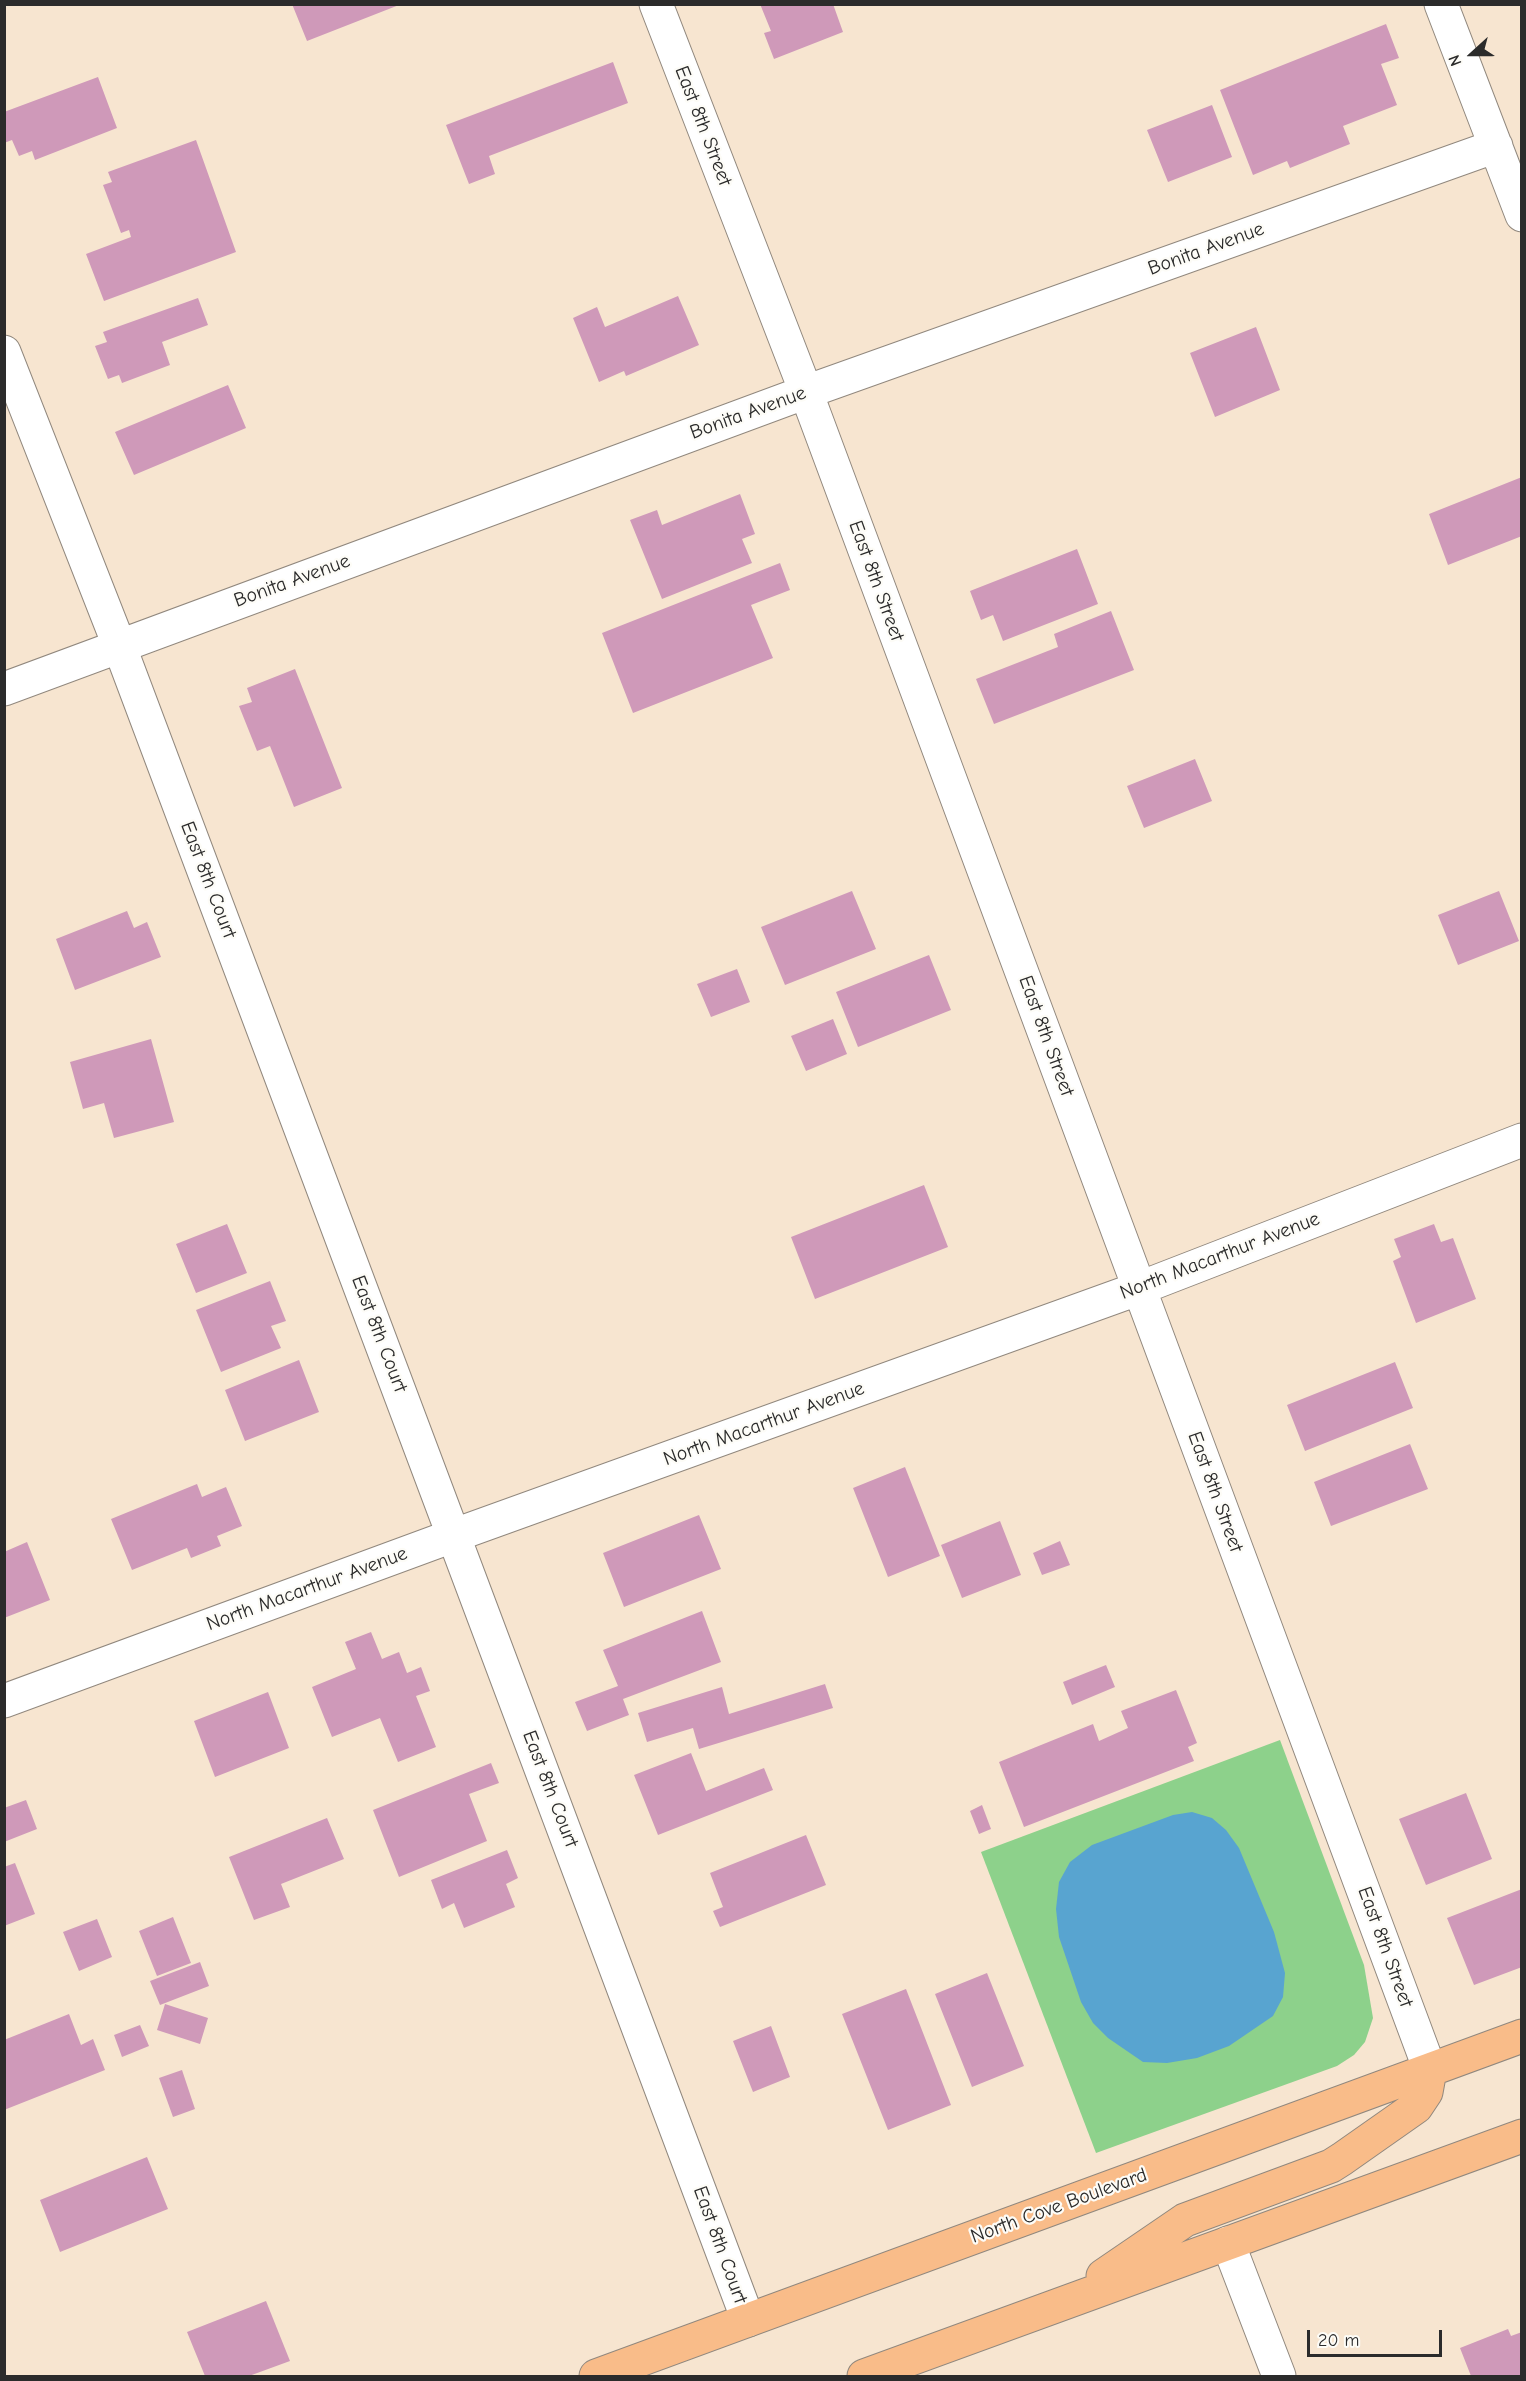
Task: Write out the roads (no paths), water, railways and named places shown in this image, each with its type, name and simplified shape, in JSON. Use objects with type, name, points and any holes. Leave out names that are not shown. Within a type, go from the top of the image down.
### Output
[{"type":"main road","name":"North Cove Boulevard","points":[[600,2375],[1521,2036]]},
{"type":"main road","points":[[1060,2305],[1185,2220],[1331,2166],[1416,2107],[1426,2092],[1430,2070]]},
{"type":"main road","points":[[864,2376],[919,2367],[1060,2305],[1521,2136]]},
{"type":"street","name":"East 8th Street","points":[[656,4],[806,392],[1430,2070]]},
{"type":"street","points":[[1441,4],[1521,215]]},
{"type":"street","name":"Bonita Avenue","points":[[4,689],[806,392],[1496,146]]},
{"type":"street","name":"East 8th Court","points":[[4,352],[119,645],[748,2320]]},
{"type":"street","name":"North Macarthur Avenue","points":[[4,1701],[455,1535],[1140,1288],[1521,1140]]},
{"type":"street","points":[[1228,2243],[1280,2376]]},
{"type":"water","points":[[1192,1812],[1212,1818],[1226,1830],[1239,1848],[1274,1932],[1285,1973],[1283,1997],[1273,2016],[1229,2046],[1197,2058],[1167,2063],[1143,2062],[1108,2038],[1093,2023],[1081,2002],[1059,1937],[1056,1909],[1059,1882],[1070,1862],[1092,1845],[1173,1815]]}]
